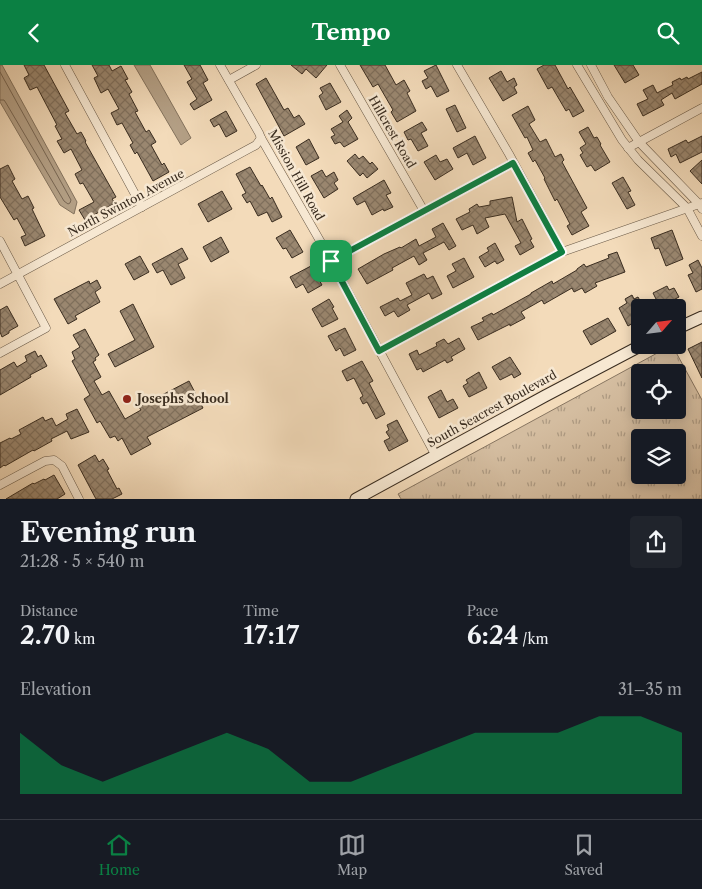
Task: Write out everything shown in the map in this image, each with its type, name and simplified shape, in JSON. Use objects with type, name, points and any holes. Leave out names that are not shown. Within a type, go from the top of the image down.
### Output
[{"type":"street","points":[[65,65],[142,207]]},
{"type":"street","name":"Mission Hill Road","points":[[220,65],[331,261],[436,456]]},
{"type":"street","points":[[229,80],[256,65]]},
{"type":"street","name":"Hillcrest Road","points":[[340,65],[424,211]]},
{"type":"street","points":[[457,65],[562,252]]},
{"type":"street","points":[[577,65],[622,140],[638,160],[688,208],[702,236]]},
{"type":"street","points":[[590,65],[608,97],[639,142],[701,206]]},
{"type":"street","points":[[628,148],[702,108]]},
{"type":"street","name":"North Swinton Avenue","points":[[0,284],[256,145],[260,138]]},
{"type":"street","points":[[331,261],[513,163]]},
{"type":"street","points":[[379,351],[562,252],[688,208],[701,206]]},
{"type":"street","points":[[0,241],[46,328],[0,353]]},
{"type":"street","points":[[686,324],[702,317]]},
{"type":"street","name":"South Seacrest Boulevard","points":[[356,499],[631,351]]},
{"type":"street","points":[[0,485],[45,461],[54,460],[62,466],[79,499]]},
{"type":"green space","points":[[655,354],[677,354],[682,364],[637,364]]},
{"type":"green space","points":[[631,367],[631,419],[686,419],[686,371],[702,400],[702,499],[401,499],[398,494]]},
{"type":"water","points":[[0,65],[2,65],[77,202],[74,214],[60,205],[0,102]]},
{"type":"water","points":[[134,65],[150,65],[191,138],[181,145]]},
{"type":"building","points":[[24,65],[44,65],[69,111],[65,113],[77,134],[81,132],[116,197],[112,199],[115,203],[85,220],[79,210],[94,202],[83,183],[80,184],[75,174],[82,170],[71,149],[64,153],[57,141],[62,139],[55,126],[57,125],[37,87],[30,90],[24,78],[29,75]]},
{"type":"building","points":[[92,65],[109,65],[112,71],[121,66],[128,79],[125,80],[132,92],[129,94],[138,111],[135,112],[146,132],[149,130],[156,142],[151,145],[162,165],[164,163],[169,172],[153,181],[137,152],[135,154],[130,145],[133,143],[122,123],[117,125],[111,113],[119,109],[108,89],[101,93],[94,78],[98,76]]},
{"type":"building","points":[[184,65],[200,65],[208,80],[203,83],[212,100],[194,110],[190,104],[197,99],[187,82],[192,79]]},
{"type":"building","points":[[291,65],[327,65],[316,78],[306,69],[302,74]]},
{"type":"building","points":[[360,65],[385,65],[396,85],[404,80],[410,91],[407,93],[416,111],[397,122],[391,112],[393,110],[378,84],[373,87]]},
{"type":"building","points":[[436,65],[449,91],[437,97],[431,86],[426,89],[422,81],[428,78],[424,71]]},
{"type":"building","points":[[544,65],[555,65],[568,89],[570,87],[584,111],[573,117],[569,109],[566,111],[552,87],[548,89],[537,69]]},
{"type":"building","points":[[614,65],[633,65],[639,75],[625,83]]},
{"type":"building","points":[[501,71],[507,82],[514,78],[517,85],[514,87],[517,93],[503,101],[489,78]]},
{"type":"building","points":[[702,72],[702,84],[675,99],[672,93],[661,100],[664,105],[643,116],[637,104],[648,99],[643,90],[653,85],[657,93],[673,85],[672,82],[680,78],[681,80],[687,77],[688,79]]},
{"type":"building","points":[[266,78],[284,110],[288,108],[294,118],[299,115],[305,124],[284,136],[256,84]]},
{"type":"building","points":[[330,83],[341,102],[326,110],[319,96],[323,93],[320,88]]},
{"type":"building","points":[[455,105],[466,128],[457,132],[446,109]]},
{"type":"building","points":[[528,106],[535,120],[529,124],[540,142],[546,139],[555,157],[561,154],[564,160],[562,162],[587,208],[581,212],[589,226],[572,235],[567,226],[570,224],[557,199],[555,201],[535,160],[533,162],[528,153],[533,150],[527,137],[525,138],[512,115]]},
{"type":"building","points":[[347,110],[352,118],[348,122],[358,139],[344,147],[340,142],[335,144],[331,137],[335,135],[331,129],[343,122],[339,116]]},
{"type":"building","points":[[226,111],[237,131],[226,137],[219,124],[214,127],[210,120]]},
{"type":"building","points":[[422,122],[427,130],[421,133],[428,146],[418,151],[411,139],[408,140],[404,132]]},
{"type":"building","points":[[588,127],[594,138],[597,137],[610,162],[595,171],[591,165],[587,167],[580,155],[583,153],[580,148],[586,144],[579,132]]},
{"type":"building","points":[[475,136],[486,158],[473,165],[467,153],[458,158],[453,148]]},
{"type":"building","points":[[702,136],[702,152],[680,163],[676,154],[671,157],[668,149],[686,140],[688,143]]},
{"type":"building","points":[[309,139],[319,158],[306,165],[296,147]]},
{"type":"building","points":[[355,154],[359,159],[363,156],[378,169],[367,178],[363,173],[360,176],[347,161]]},
{"type":"building","points":[[436,155],[440,162],[447,159],[453,169],[435,180],[424,162]]},
{"type":"building","points":[[702,160],[702,184],[690,171]]},
{"type":"building","points":[[8,165],[15,179],[12,181],[22,199],[28,196],[45,236],[25,246],[21,237],[26,235],[17,218],[14,220],[0,197],[0,169]]},
{"type":"building","points":[[250,167],[270,199],[272,197],[282,217],[272,222],[267,212],[258,216],[250,201],[247,203],[242,195],[246,193],[236,174]]},
{"type":"building","points":[[322,170],[326,177],[334,172],[338,180],[334,183],[338,189],[324,198],[311,176]]},
{"type":"building","points":[[623,177],[631,191],[628,192],[635,205],[627,209],[612,183]]},
{"type":"building","points":[[384,180],[391,193],[386,195],[393,207],[384,211],[383,209],[372,215],[365,201],[357,205],[353,198]]},
{"type":"building","points":[[222,191],[232,209],[208,222],[198,204]]},
{"type":"building","points":[[512,197],[517,222],[522,219],[534,247],[520,255],[515,246],[521,243],[505,214],[485,218],[489,227],[477,234],[473,225],[462,230],[456,219],[470,212],[469,209],[477,204],[479,207],[490,205],[490,201]]},
{"type":"building","points":[[443,223],[456,246],[449,250],[444,242],[423,253],[427,260],[419,265],[414,256],[367,284],[358,269],[416,239],[419,246],[436,237],[432,229]]},
{"type":"building","points":[[290,230],[303,252],[292,258],[286,248],[283,249],[276,238]]},
{"type":"building","points":[[672,230],[683,259],[666,266],[659,248],[655,249],[651,238]]},
{"type":"building","points":[[221,237],[229,252],[211,262],[203,247]]},
{"type":"building","points":[[495,243],[504,260],[497,264],[495,261],[485,267],[479,257],[489,251],[487,248]]},
{"type":"building","points":[[182,248],[188,259],[178,264],[185,278],[171,285],[163,270],[157,273],[152,264]]},
{"type":"building","points":[[617,252],[625,272],[595,283],[597,286],[585,293],[582,288],[574,292],[572,288],[544,304],[542,300],[521,312],[525,318],[478,340],[471,327],[484,321],[482,318],[492,313],[493,315],[552,281],[553,284],[584,264],[586,267],[609,258],[608,255]]},
{"type":"building","points":[[140,256],[149,272],[134,280],[125,264]]},
{"type":"building","points":[[464,258],[474,277],[453,288],[447,276],[456,271],[452,264]]},
{"type":"building","points":[[698,260],[702,268],[702,289],[696,292],[688,275],[693,273],[689,265]]},
{"type":"building","points":[[311,266],[322,285],[308,293],[303,284],[296,288],[290,277]]},
{"type":"building","points":[[424,274],[427,279],[433,276],[442,294],[432,299],[429,293],[407,305],[410,310],[398,317],[394,311],[385,316],[380,307],[398,298],[400,301],[412,295],[406,283]]},
{"type":"building","points":[[97,280],[101,288],[95,292],[100,302],[75,316],[77,319],[68,324],[54,299],[89,281],[90,284]]},
{"type":"building","points":[[667,286],[669,290],[674,288],[679,297],[675,299],[656,299],[653,293]]},
{"type":"building","points":[[632,295],[634,299],[631,299],[631,324],[628,326],[619,308],[627,303],[625,299]]},
{"type":"building","points":[[329,299],[338,319],[322,327],[312,309]]},
{"type":"building","points":[[133,304],[154,347],[115,367],[108,354],[135,340],[120,311]]},
{"type":"building","points":[[7,306],[18,326],[2,337],[0,332],[0,310]]},
{"type":"building","points":[[608,318],[616,331],[591,345],[583,331]]},
{"type":"building","points":[[345,328],[356,350],[344,356],[340,348],[336,351],[328,336]]},
{"type":"building","points":[[85,329],[99,355],[93,362],[101,377],[94,381],[102,395],[109,391],[125,419],[141,410],[139,407],[189,381],[203,408],[147,437],[151,444],[131,455],[122,438],[118,441],[115,436],[110,438],[100,421],[97,423],[84,399],[90,395],[72,361],[75,359],[72,352],[80,347],[73,335]]},
{"type":"building","points":[[459,338],[465,349],[451,357],[453,360],[447,363],[445,360],[423,372],[421,368],[417,370],[409,354],[417,350],[419,355],[437,346],[436,343],[444,339],[448,344]]},
{"type":"building","points":[[702,342],[702,378],[688,349]]},
{"type":"building","points":[[35,351],[38,357],[41,355],[47,366],[0,395],[0,370],[14,362],[17,367],[27,361],[25,356]]},
{"type":"building","points":[[510,357],[521,374],[514,378],[512,374],[500,380],[492,367]]},
{"type":"building","points":[[362,361],[373,381],[369,383],[385,414],[376,419],[367,402],[363,404],[360,398],[363,396],[354,378],[347,381],[342,371]]},
{"type":"building","points":[[479,372],[487,388],[469,397],[463,386],[468,383],[466,380]]},
{"type":"building","points":[[441,390],[447,402],[453,399],[458,408],[439,418],[428,397]]},
{"type":"building","points":[[77,409],[89,432],[71,439],[67,431],[34,451],[0,468],[0,443],[21,434],[19,430],[43,417],[45,421],[52,418],[56,426],[68,419],[66,414]]},
{"type":"building","points":[[397,420],[408,441],[389,451],[384,441],[390,438],[386,432],[389,430],[387,425]]},
{"type":"building","points":[[95,455],[99,462],[103,459],[117,489],[119,488],[122,494],[112,499],[96,499],[78,465]]},
{"type":"building","points":[[54,475],[65,494],[57,499],[6,499],[33,483]]},
{"type":"place","name":"Josephs School","points":[[127,399]]},
{"type":"route","points":[[513,163],[562,252],[379,351],[331,261],[513,163]]}]
